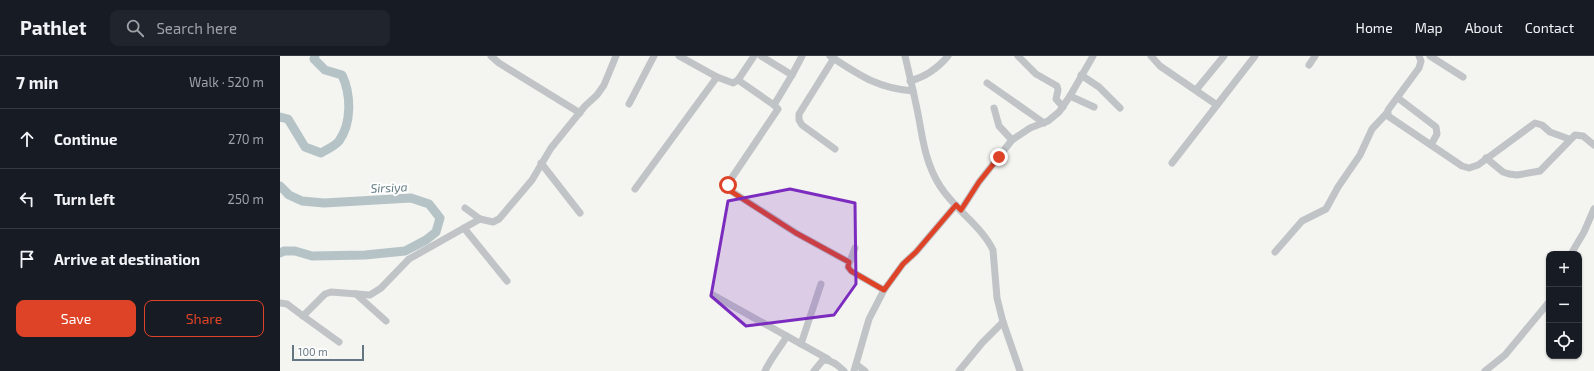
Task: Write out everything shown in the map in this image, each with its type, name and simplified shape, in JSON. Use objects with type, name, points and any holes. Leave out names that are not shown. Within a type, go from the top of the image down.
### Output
[{"type":"street","points":[[492,56],[500,63],[580,113]]},
{"type":"street","points":[[465,208],[480,219],[493,222],[499,219],[532,180],[551,148],[585,106],[597,96],[604,85],[616,56]]},
{"type":"street","points":[[629,104],[654,56]]},
{"type":"street","points":[[679,56],[717,78],[733,83],[738,80],[754,56]]},
{"type":"street","points":[[761,56],[792,75]]},
{"type":"street","points":[[774,105],[802,56]]},
{"type":"street","points":[[905,56],[922,143],[930,166],[940,187],[990,243],[993,250],[996,290],[1003,322],[1020,371]]},
{"type":"street","points":[[910,81],[920,78],[937,67],[948,56]]},
{"type":"street","points":[[1018,56],[1036,74],[1057,86],[1058,90],[1056,99],[1063,107]]},
{"type":"street","points":[[865,371],[856,368],[869,319],[884,290],[903,264],[958,208],[1012,140],[1030,128],[1044,123],[1052,118],[1063,107],[1093,56]]},
{"type":"street","points":[[1151,56],[1160,66],[1217,105]]},
{"type":"street","points":[[1196,90],[1224,56]]},
{"type":"street","points":[[1172,163],[1255,56]]},
{"type":"street","points":[[1309,65],[1315,56]]},
{"type":"street","points":[[1275,252],[1302,221],[1326,209],[1338,187],[1360,155],[1372,129],[1387,113],[1419,68],[1419,56]]},
{"type":"street","points":[[1430,56],[1463,77]]},
{"type":"street","points":[[835,149],[802,126],[799,120],[799,114],[832,57],[859,75],[878,84],[899,90],[912,91]]},
{"type":"street","points":[[1082,75],[1099,87],[1120,108]]},
{"type":"street","points":[[635,189],[717,78]]},
{"type":"street","points":[[738,80],[778,109],[731,179],[728,189],[796,233],[849,262]]},
{"type":"street","points":[[987,83],[1044,123]]},
{"type":"street","points":[[1070,96],[1094,107]]},
{"type":"street","points":[[1398,98],[1436,127],[1437,134],[1431,145]]},
{"type":"street","points":[[994,108],[999,126],[1012,140]]},
{"type":"street","points":[[1387,113],[1388,116],[1466,168],[1473,167],[1535,123],[1542,125],[1550,132],[1569,139]]},
{"type":"street","points":[[1486,158],[1504,172],[1513,175],[1540,171],[1569,139],[1575,135],[1579,135],[1594,145]]},
{"type":"street","points":[[541,163],[580,213]]},
{"type":"street","points":[[1573,251],[1584,232],[1594,209]]},
{"type":"street","points":[[303,316],[325,294],[331,292],[370,295],[381,288],[409,259],[480,219]]},
{"type":"street","points":[[464,228],[506,280]]},
{"type":"street","points":[[855,248],[848,267],[851,271],[884,290]]},
{"type":"street","points":[[801,344],[821,284]]},
{"type":"street","points":[[355,294],[386,321]]},
{"type":"street","points":[[712,295],[828,359],[844,371]]},
{"type":"street","points":[[280,302],[287,304],[339,342]]},
{"type":"street","points":[[1485,371],[1505,355],[1546,306]]},
{"type":"street","points":[[959,371],[982,343],[1003,322]]},
{"type":"street","points":[[765,371],[772,356],[779,350],[787,336]]},
{"type":"street","points":[[814,371],[823,360],[828,359]]},
{"type":"highlighted area","points":[[790,189],[855,203],[856,284],[834,315],[746,326],[711,296],[728,201]]},
{"type":"waterway","name":"Sirsiya","points":[[280,117],[288,119],[305,147],[321,153],[339,141],[346,126],[349,108],[345,83],[342,75],[325,70],[314,59],[315,56]]},
{"type":"waterway","name":"Sirsiya","points":[[280,186],[289,195],[302,201],[324,203],[411,198],[429,204],[440,218],[436,232],[426,240],[405,251],[365,255],[312,256],[295,251],[284,251],[280,253]]},
{"type":"route","points":[[728,185],[728,189],[732,192],[796,233],[849,262],[848,267],[851,271],[884,290],[903,264],[943,222],[956,205],[961,210],[979,182],[999,157]]}]
